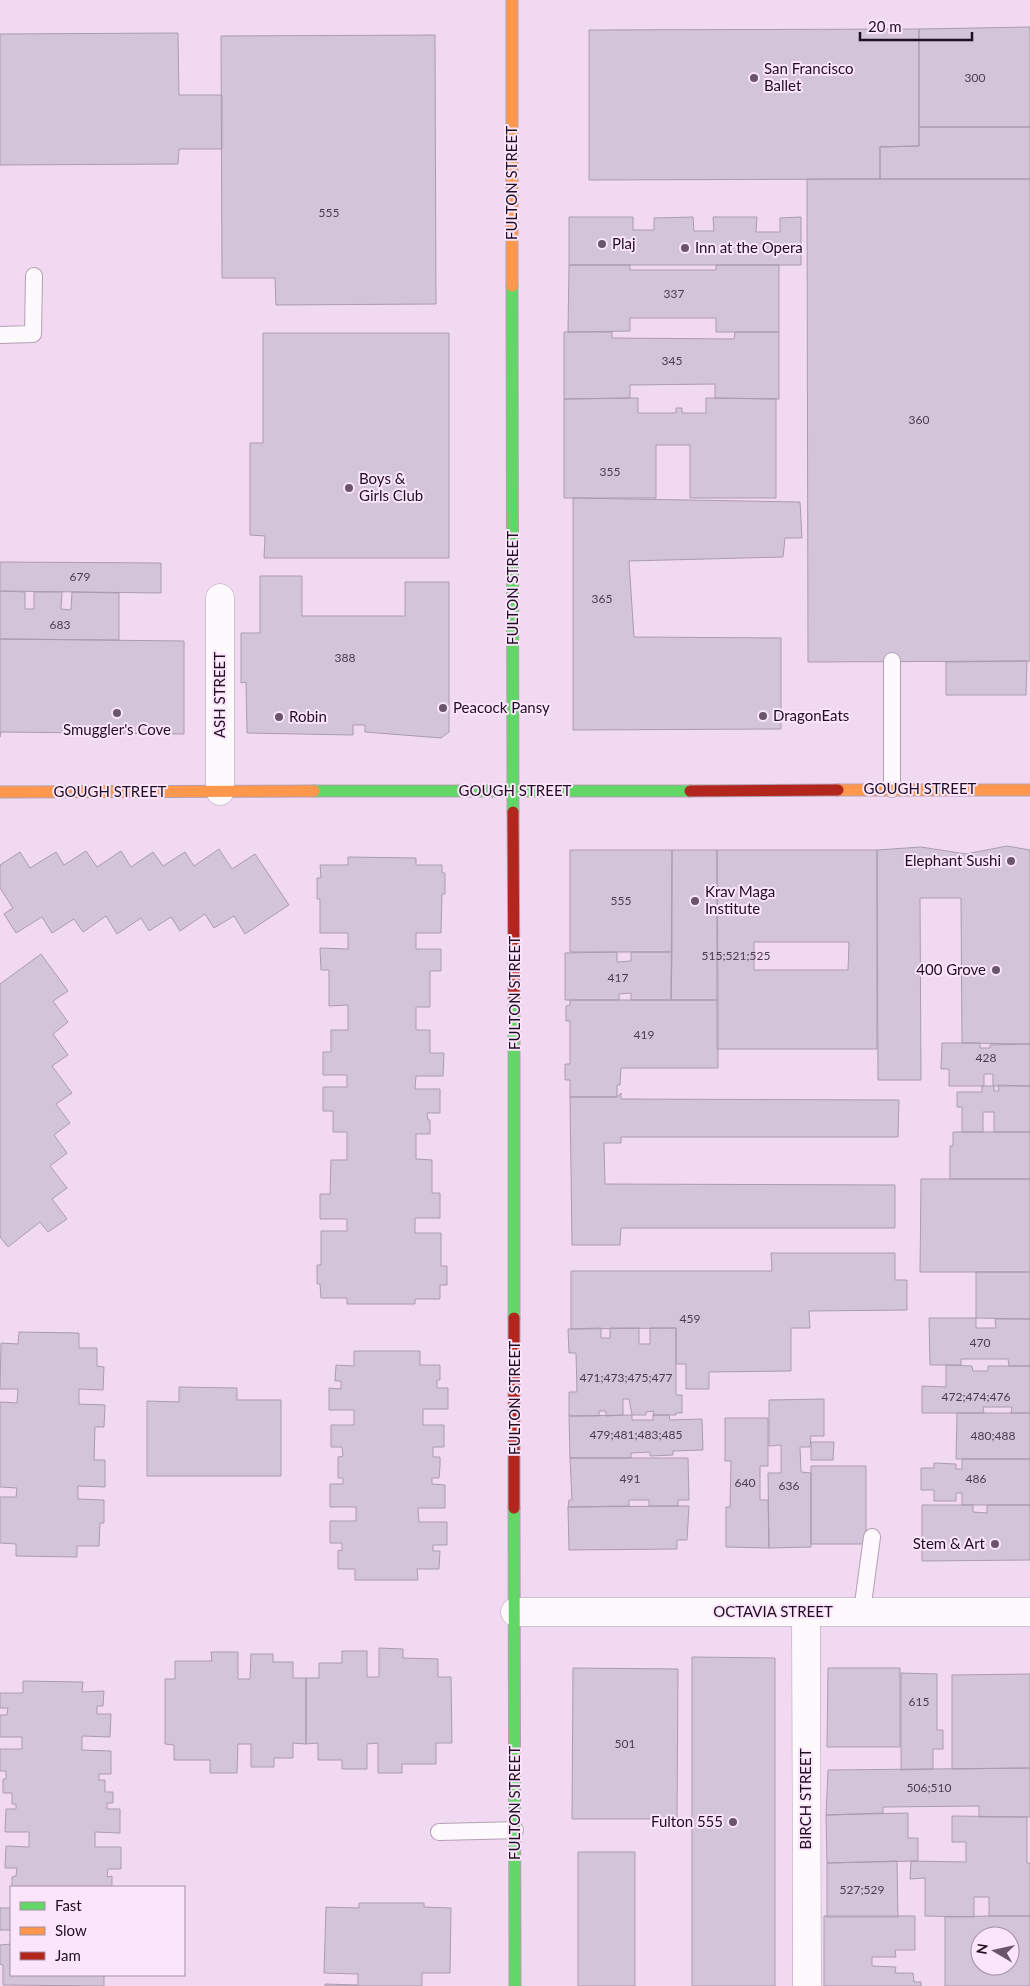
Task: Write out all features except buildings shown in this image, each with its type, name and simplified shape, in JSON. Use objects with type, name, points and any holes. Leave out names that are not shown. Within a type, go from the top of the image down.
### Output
[{"type":"street","name":"FULTON STREET","points":[[512,0],[515,1986]]},
{"type":"street","name":"ASH STREET","points":[[220,598],[220,791]]},
{"type":"street","name":"GOUGH STREET","points":[[0,792],[1030,790]]},
{"type":"street","name":"OCTAVIA STREET","points":[[515,1612],[1030,1612]]},
{"type":"street","name":"BIRCH STREET","points":[[806,1612],[807,1986]]},
{"type":"lane","points":[[0,335],[33,334],[34,276]]},
{"type":"lane","points":[[892,662],[892,789]]},
{"type":"lane","points":[[862,1611],[872,1537]]},
{"type":"lane","points":[[439,1832],[515,1830]]},
{"type":"traffic: fast","points":[[512,286],[513,812]]},
{"type":"traffic: fast","points":[[314,791],[690,791]]},
{"type":"traffic: fast","points":[[514,996],[514,1318]]},
{"type":"traffic: fast","points":[[514,1508],[515,1986]]},
{"type":"traffic: slow","points":[[512,0],[512,286]]},
{"type":"traffic: slow","points":[[838,790],[1030,790]]},
{"type":"traffic: slow","points":[[0,792],[314,791]]},
{"type":"traffic: jam","points":[[690,791],[838,790]]},
{"type":"traffic: jam","points":[[513,812],[514,996]]},
{"type":"traffic: jam","points":[[514,1318],[514,1508]]},
{"type":"place","name":"San Francisco Ballet","points":[[754,78]]},
{"type":"place","name":"Plaj","points":[[602,244]]},
{"type":"place","name":"Inn at the Opera","points":[[685,248]]},
{"type":"place","name":"Boys & Girls Club","points":[[349,488]]},
{"type":"place","name":"Peacock Pansy","points":[[443,708]]},
{"type":"place","name":"Smuggler's Cove","points":[[117,713]]},
{"type":"place","name":"DragonEats","points":[[763,716]]},
{"type":"place","name":"Robin","points":[[279,717]]},
{"type":"place","name":"Elephant Sushi","points":[[1011,861]]},
{"type":"place","name":"Krav Maga Institute","points":[[695,901]]},
{"type":"place","name":"400 Grove","points":[[996,970]]},
{"type":"place","name":"Stem & Art","points":[[995,1544]]},
{"type":"place","name":"Fulton 555","points":[[733,1822]]}]
